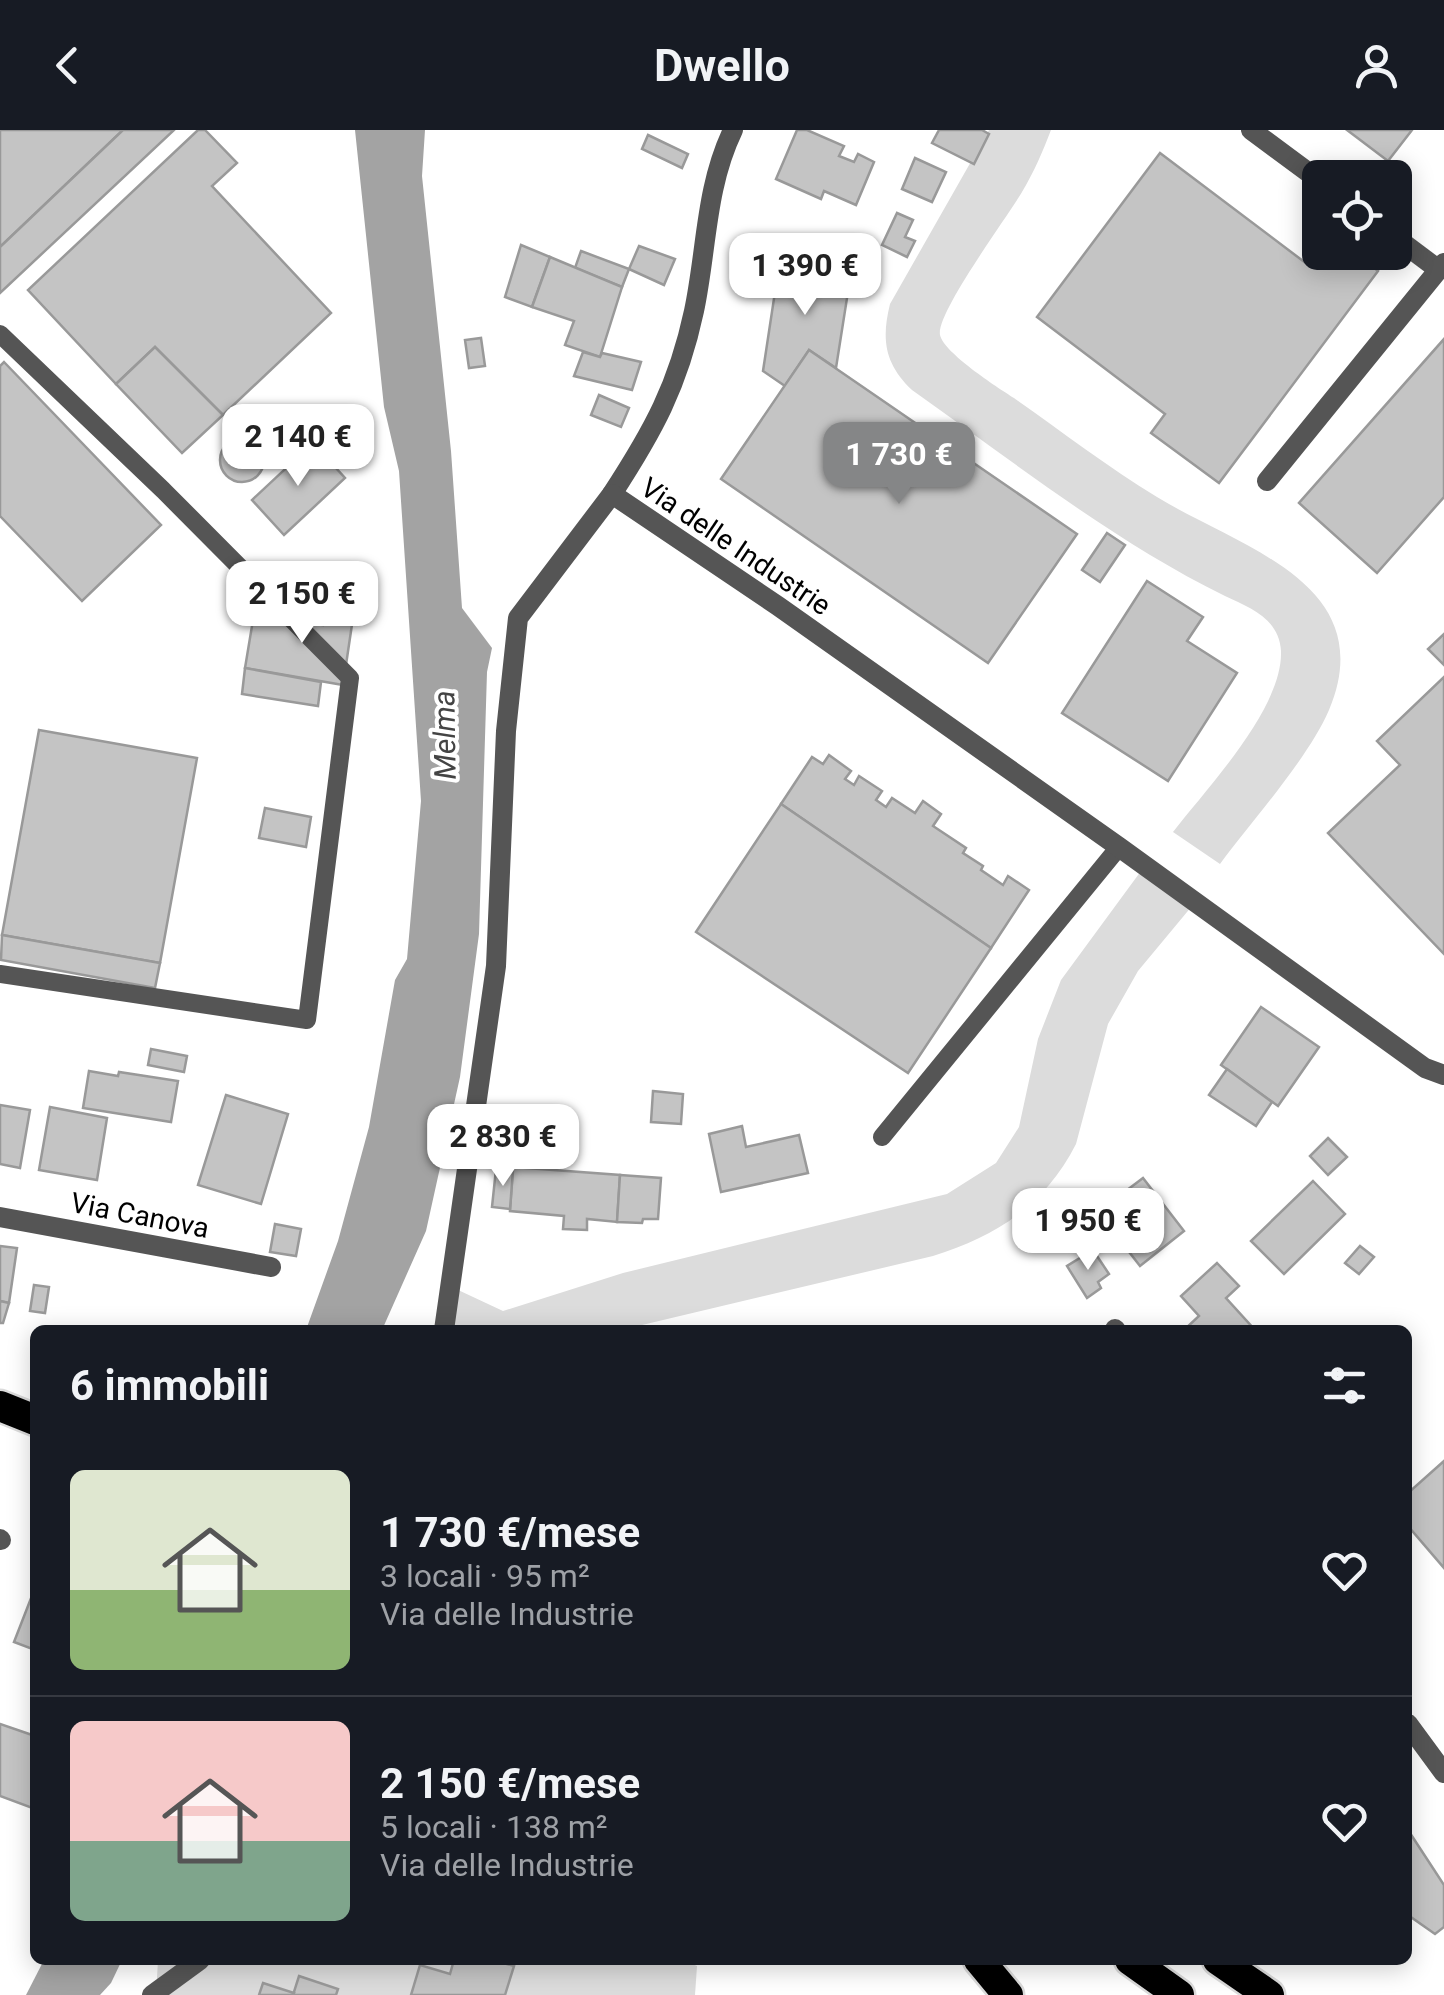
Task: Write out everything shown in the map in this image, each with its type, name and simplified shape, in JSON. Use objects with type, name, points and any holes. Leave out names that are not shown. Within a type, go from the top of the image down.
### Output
[{"type":"highway","points":[[0,1406],[30,1418]]},
{"type":"highway","points":[[983,1965],[1008,1995]]},
{"type":"highway","points":[[1137,1965],[1179,1995]]},
{"type":"highway","points":[[1225,1965],[1269,1995]]},
{"type":"street","points":[[612,494],[657,424],[678,374],[695,309],[709,201],[733,130]]},
{"type":"street","points":[[1251,130],[1302,168]]},
{"type":"street","points":[[1267,481],[1441,267],[1412,249]]},
{"type":"street","name":"Via delle Industrie","points":[[445,1325],[496,966],[506,731],[518,618],[612,494],[1119,846],[1426,1068],[1444,1075]]},
{"type":"street","name":"Via Canova","points":[[0,1217],[271,1268]]},
{"type":"street","points":[[1412,1729],[1444,1773]]},
{"type":"street","points":[[152,1995],[193,1965]]},
{"type":"lane","points":[[0,334],[350,678],[307,1020],[0,974]]},
{"type":"lane","points":[[882,1137],[1119,846]]},
{"type":"shaded area","points":[[989,130],[1051,130],[1026,184],[949,307],[940,335],[944,342],[972,369],[1121,474],[1293,575],[1319,600],[1336,630],[1340,666],[1329,710],[1294,768],[1220,864],[1173,832],[1241,746],[1270,697],[1281,651],[1275,630],[1253,610],[1143,551],[1026,472],[912,390],[891,361],[886,340],[890,304]]},
{"type":"shaded area","points":[[1141,871],[1192,906],[1138,971],[1108,1024],[1076,1144],[1064,1166],[1034,1201],[998,1228],[933,1256],[642,1325],[440,1325],[456,1289],[503,1311],[623,1273],[947,1194],[996,1163],[1019,1127],[1038,1039],[1061,980]]},
{"type":"shaded area","points":[[158,1965],[697,1966],[695,1995],[156,1995]]},
{"type":"water","name":"Melma","points":[[355,130],[425,130],[422,176],[451,451],[462,608],[492,648],[487,672],[479,934],[460,1077],[426,1231],[384,1325],[308,1325],[338,1241],[369,1127],[395,980],[407,959],[421,801],[399,471],[384,407]]},
{"type":"water","points":[[41,1965],[120,1965],[100,1995],[26,1995]]},
{"type":"building","points":[[0,130],[123,130],[0,247]]},
{"type":"building","points":[[123,130],[174,130],[0,293],[0,247]]},
{"type":"building","points":[[198,130],[205,130],[237,163],[212,186],[331,313],[223,415],[155,347],[116,384],[28,290]]},
{"type":"building","points":[[797,130],[807,130],[844,146],[839,156],[854,162],[858,154],[874,162],[856,205],[824,191],[821,199],[776,179]]},
{"type":"building","points":[[939,130],[982,130],[989,134],[974,164],[932,143]]},
{"type":"building","points":[[1347,130],[1412,130],[1387,160]]},
{"type":"building","points":[[648,135],[688,154],[682,168],[642,149]]},
{"type":"building","points":[[1160,153],[1302,260],[1302,270],[1378,271],[1219,483],[1151,433],[1165,414],[1037,317]]},
{"type":"building","points":[[915,158],[946,172],[932,202],[902,189]]},
{"type":"building","points":[[897,213],[913,220],[905,237],[915,241],[907,257],[882,245]]},
{"type":"building","points":[[521,245],[550,257],[532,307],[505,297]]},
{"type":"building","points":[[639,246],[675,259],[664,285],[629,269]]},
{"type":"building","points":[[581,251],[629,269],[622,287],[575,268]]},
{"type":"building","points":[[550,257],[622,287],[600,357],[565,345],[574,321],[532,307]]},
{"type":"building","points":[[780,259],[820,266],[850,279],[836,368],[809,350],[785,386],[763,371]]},
{"type":"building","points":[[481,338],[485,366],[469,368],[465,340]]},
{"type":"building","points":[[1444,339],[1444,497],[1377,573],[1299,503]]},
{"type":"building","points":[[155,347],[223,415],[182,453],[116,384]]},
{"type":"building","points":[[809,350],[1077,534],[988,663],[721,479]]},
{"type":"building","points":[[583,352],[641,362],[632,390],[574,376]]},
{"type":"building","points":[[4,362],[161,525],[82,601],[0,516],[0,366]]},
{"type":"building","points":[[599,395],[629,408],[621,427],[591,415]]},
{"type":"building","points":[[276,407],[291,413],[297,428],[291,443],[276,449],[261,443],[255,428],[261,413]]},
{"type":"building","points":[[242,438],[258,444],[264,460],[258,476],[242,482],[226,476],[220,460],[226,444]]},
{"type":"building","points":[[313,443],[345,478],[284,535],[252,500]]},
{"type":"building","points":[[1107,533],[1125,545],[1100,582],[1082,570]]},
{"type":"building","points":[[1147,581],[1203,617],[1187,641],[1237,673],[1168,781],[1062,713]]},
{"type":"building","points":[[326,607],[354,611],[343,685],[245,668],[254,614],[323,625]]},
{"type":"building","points":[[1444,634],[1444,665],[1428,649]]},
{"type":"building","points":[[245,668],[321,682],[318,706],[242,694]]},
{"type":"building","points":[[1444,677],[1444,954],[1328,833],[1400,765],[1377,741]]},
{"type":"building","points":[[39,730],[197,758],[160,963],[2,935]]},
{"type":"building","points":[[829,755],[851,771],[845,779],[854,785],[859,776],[882,791],[876,800],[886,807],[892,798],[915,813],[923,801],[941,814],[933,826],[966,848],[963,853],[983,866],[981,870],[1003,885],[1008,876],[1029,890],[991,948],[781,804],[812,757],[823,764]]},
{"type":"building","points":[[781,804],[991,948],[908,1073],[696,932]]},
{"type":"building","points":[[265,808],[311,817],[306,847],[259,838]]},
{"type":"building","points":[[2,935],[160,963],[155,988],[1,960]]},
{"type":"building","points":[[1261,1007],[1319,1047],[1278,1106],[1221,1065]]},
{"type":"building","points":[[151,1049],[187,1056],[184,1072],[148,1065]]},
{"type":"building","points":[[1227,1069],[1272,1102],[1256,1126],[1209,1095]]},
{"type":"building","points":[[89,1071],[178,1081],[171,1122],[83,1108]]},
{"type":"building","points":[[653,1091],[683,1094],[681,1124],[651,1122]]},
{"type":"building","points":[[226,1095],[288,1114],[261,1204],[198,1185]]},
{"type":"building","points":[[0,1105],[30,1110],[20,1168],[0,1164]]},
{"type":"building","points":[[50,1107],[107,1118],[97,1180],[39,1170]]},
{"type":"building","points":[[742,1126],[746,1147],[799,1135],[808,1173],[721,1192],[709,1134]]},
{"type":"building","points":[[1328,1138],[1347,1157],[1328,1175],[1310,1156]]},
{"type":"building","points":[[513,1167],[620,1175],[617,1222],[587,1219],[587,1230],[563,1229],[564,1216],[510,1211]]},
{"type":"building","points":[[496,1169],[513,1170],[510,1209],[492,1207]]},
{"type":"building","points":[[620,1175],[661,1178],[658,1219],[617,1222]]},
{"type":"building","points":[[1143,1178],[1184,1231],[1140,1266],[1098,1212]]},
{"type":"building","points":[[1313,1181],[1345,1214],[1284,1274],[1251,1241]]},
{"type":"building","points":[[275,1224],[301,1229],[296,1256],[270,1252]]},
{"type":"building","points":[[0,1246],[17,1248],[9,1303],[0,1301]]},
{"type":"building","points":[[1360,1246],[1374,1257],[1359,1274],[1345,1263]]},
{"type":"building","points":[[1093,1250],[1109,1274],[1098,1282],[1101,1288],[1087,1298],[1067,1266]]},
{"type":"building","points":[[1217,1263],[1239,1286],[1226,1298],[1250,1325],[1189,1325],[1199,1316],[1181,1296]]},
{"type":"building","points":[[34,1285],[49,1287],[45,1313],[30,1311]]},
{"type":"building","points":[[0,1301],[9,1303],[3,1323],[0,1323]]},
{"type":"building","points":[[1444,1461],[1444,1568],[1412,1531],[1412,1489]]},
{"type":"building","points":[[30,1601],[30,1648],[14,1642]]},
{"type":"building","points":[[0,1724],[30,1734],[30,1807],[0,1796]]},
{"type":"building","points":[[1412,1836],[1444,1885],[1444,1927],[1435,1934],[1412,1918]]},
{"type":"building","points":[[420,1965],[450,1974],[453,1965],[514,1966],[505,1995],[411,1995]]},
{"type":"building","points":[[299,1976],[338,1989],[336,1995],[293,1995]]},
{"type":"building","points":[[263,1983],[294,1993],[259,1995]]}]
